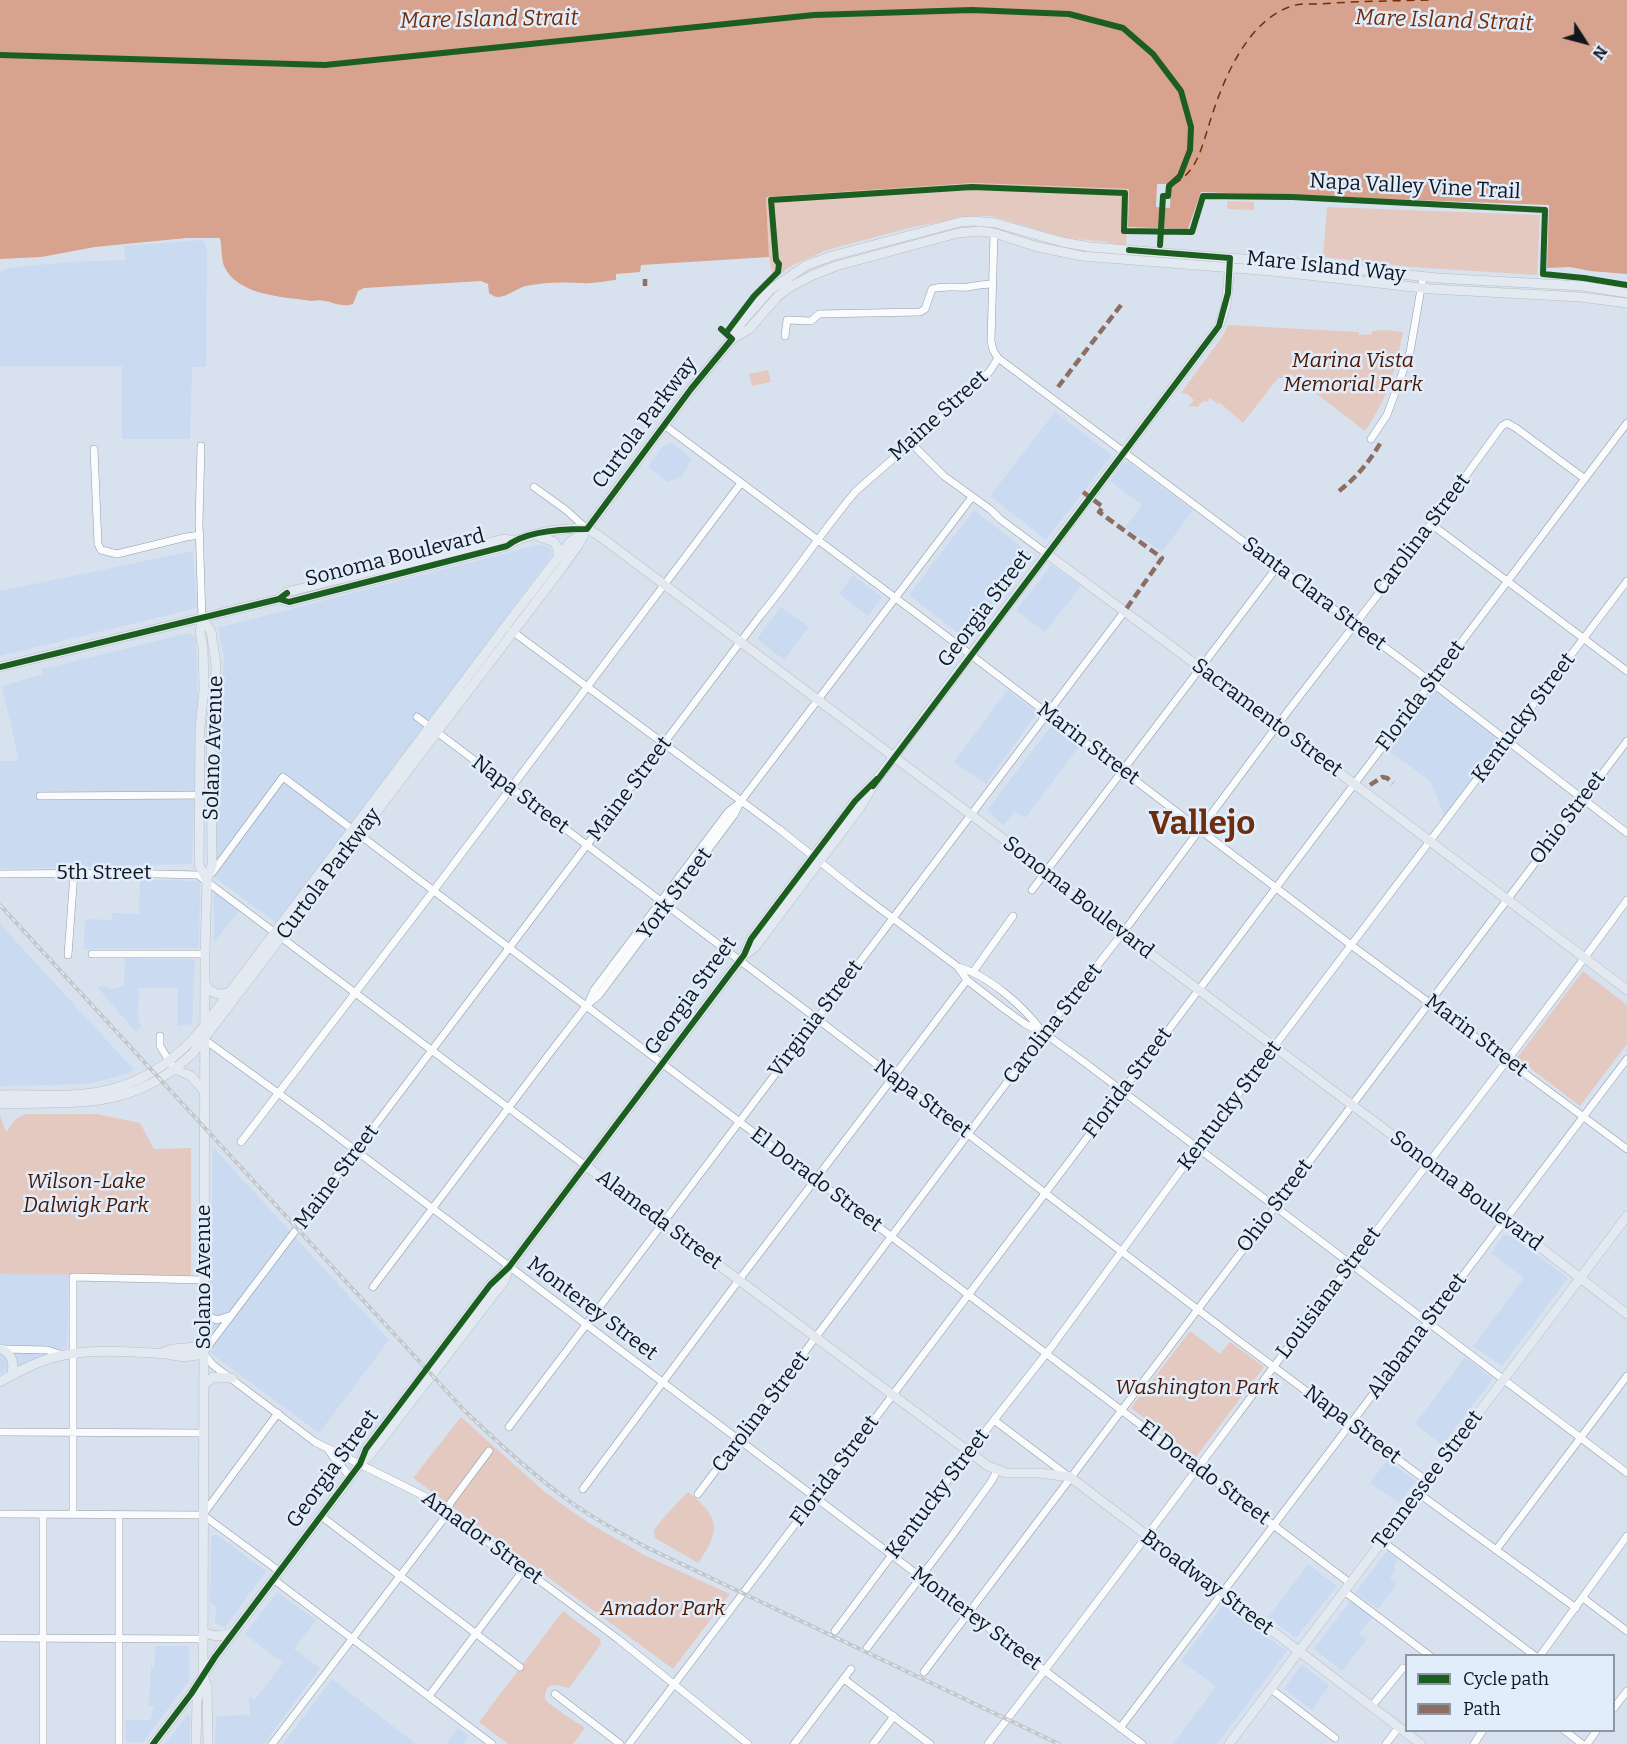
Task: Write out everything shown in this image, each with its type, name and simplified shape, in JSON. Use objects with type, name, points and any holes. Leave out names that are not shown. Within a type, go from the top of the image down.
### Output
[{"type":"main road","name":"Mare Island Way","points":[[788,282],[807,265],[821,260],[960,222],[995,223],[1076,245],[1422,288],[1581,297],[1627,303]]},
{"type":"main road","name":"Maine Street","points":[[994,233],[995,223]]},
{"type":"main road","name":"Mare Island Way","points":[[788,282],[836,266],[946,236],[979,231],[1082,256],[1230,263],[1583,286],[1627,293]]},
{"type":"main road","name":"Georgia Street","points":[[153,1744],[233,1632],[360,1464],[366,1449],[490,1285],[509,1267],[742,958],[751,939],[817,858],[855,801],[877,779],[894,757],[1219,326],[1226,306],[1230,263]]},
{"type":"main road","name":"Curtola Parkway","points":[[433,729],[579,544],[587,529],[664,425],[732,339],[749,329],[788,282]]},
{"type":"main road","name":"Sonoma Boulevard","points":[[0,667],[279,599],[289,602],[449,562],[507,546],[514,541],[536,535],[563,529],[587,529],[664,584],[971,815],[1044,874],[1627,1314]]},
{"type":"main road","name":"Curtola Parkway","points":[[0,1104],[99,1102],[138,1090],[205,1040],[278,934],[433,729],[558,558],[570,542],[587,529]]},
{"type":"main road","points":[[536,535],[554,542],[558,548],[558,558]]},
{"type":"main road","name":"Sacramento Street","points":[[1047,554],[1627,990]]},
{"type":"main road","name":"Solano Avenue","points":[[196,1744],[196,1715],[202,1675],[203,1636],[205,954],[207,880],[212,865],[211,728],[216,664],[212,631],[202,619]]},
{"type":"main road","name":"Solano Avenue","points":[[202,619],[200,633],[203,647],[204,690],[200,727],[199,865],[207,880]]},
{"type":"main road","name":"Curtola Parkway","points":[[0,1095],[82,1095],[134,1082],[172,1065],[278,934]]},
{"type":"main road","points":[[205,982],[213,993],[223,995],[229,992]]},
{"type":"main road","points":[[172,1065],[191,1076],[205,1092]]},
{"type":"main road","name":"Alameda Street","points":[[585,1166],[997,1471]]},
{"type":"main road","name":"Tennessee Street","points":[[1229,1744],[1627,1216]]},
{"type":"main road","points":[[1,1349],[12,1358],[14,1366],[12,1375]]},
{"type":"main road","points":[[0,1382],[39,1362],[68,1354],[161,1353],[177,1357],[191,1357],[203,1353]]},
{"type":"main road","points":[[204,1385],[213,1377],[232,1378]]},
{"type":"main road","points":[[997,1471],[1047,1473],[1070,1477]]},
{"type":"main road","name":"Broadway Street","points":[[1070,1477],[1405,1732]]},
{"type":"main road","points":[[203,1636],[224,1636],[233,1632]]},
{"type":"main road","name":"Solano Avenue","points":[[202,1675],[207,1686],[207,1744]]},
{"type":"main road","points":[[176,1714],[190,1711],[196,1715]]},
{"type":"main road","name":"Broadway Street","points":[[1405,1732],[1421,1744]]},
{"type":"street","name":"Maine Street","points":[[203,1353],[856,491],[964,397],[990,371],[998,358],[991,341],[994,233]]},
{"type":"street","points":[[1371,439],[1387,415],[1410,352],[1423,277]]},
{"type":"street","points":[[786,336],[787,320],[811,321],[819,314],[920,312],[925,309],[932,289],[944,286],[971,287],[992,284]]},
{"type":"street","name":"Santa Clara Street","points":[[998,358],[1431,682],[1627,833]]},
{"type":"street","name":"Carolina Street","points":[[698,1494],[1507,423],[1585,479]]},
{"type":"street","name":"Florida Street","points":[[629,1744],[1627,423]]},
{"type":"street","name":"Marin Street","points":[[664,425],[1277,886],[1351,945],[1627,1149]]},
{"type":"street","name":"Sacramento Street","points":[[910,442],[937,471],[1047,554]]},
{"type":"street","name":"Solano Avenue","points":[[201,446],[202,619]]},
{"type":"street","points":[[94,449],[98,544],[101,550],[117,554],[200,535]]},
{"type":"street","points":[[241,1142],[741,483]]},
{"type":"street","points":[[534,487],[566,510],[587,529]]},
{"type":"street","name":"York Street","points":[[373,1287],[587,1005],[599,994],[663,904],[734,816],[741,801],[972,497]]},
{"type":"street","points":[[1431,524],[1627,670]]},
{"type":"street","points":[[1032,890],[1277,567]]},
{"type":"street","name":"Kentucky Street","points":[[835,1631],[1627,581]]},
{"type":"street","name":"Virginia Street","points":[[508,1427],[1124,612]]},
{"type":"street","points":[[512,631],[817,858],[893,919],[958,967],[973,972],[1030,1016],[1044,1033]]},
{"type":"street","name":"Napa Street","points":[[417,717],[663,904],[742,958],[892,1077],[1427,1481]]},
{"type":"street","name":"Ohio Street","points":[[924,1672],[1627,741]]},
{"type":"street","name":"El Dorado Street","points":[[207,880],[283,777],[1274,1526],[1428,1654]]},
{"type":"street","points":[[40,796],[211,795]]},
{"type":"street","points":[[68,955],[74,873]]},
{"type":"street","name":"5th Street","points":[[0,874],[190,874],[207,880]]},
{"type":"street","name":"Alameda Street","points":[[207,880],[585,1166]]},
{"type":"street","name":"Louisiana Street","points":[[988,1744],[1627,900]]},
{"type":"street","points":[[973,972],[1012,916]]},
{"type":"street","points":[[92,954],[205,954]]},
{"type":"street","points":[[958,967],[967,980],[1011,1013],[1044,1033],[1198,1147],[1627,1473]]},
{"type":"street","points":[[583,1489],[967,980]]},
{"type":"street","points":[[160,1036],[160,1046],[172,1065]]},
{"type":"street","name":"Monterey Street","points":[[205,1040],[356,1151],[1142,1744]]},
{"type":"street","name":"Alabama Street","points":[[1120,1728],[1627,1059]]},
{"type":"street","points":[[73,1514],[74,1432],[68,1354],[73,1277],[204,1280]]},
{"type":"street","points":[[204,1310],[207,1315],[217,1320],[232,1315]]},
{"type":"street","points":[[1,1349],[48,1350],[68,1354]]},
{"type":"street","name":"Amador Street","points":[[203,1353],[213,1365],[315,1442],[416,1490],[447,1511],[525,1569],[748,1744]]},
{"type":"street","points":[[1496,1550],[1627,1376]]},
{"type":"street","points":[[203,1515],[278,1413]]},
{"type":"street","name":"Broadway Street","points":[[994,1420],[1070,1477]]},
{"type":"street","points":[[0,1432],[203,1433]]},
{"type":"street","points":[[328,1449],[336,1463],[350,1477]]},
{"type":"street","points":[[272,1744],[442,1521],[489,1451]]},
{"type":"street","points":[[867,1648],[997,1471]]},
{"type":"street","points":[[1418,1494],[1576,1608]]},
{"type":"street","points":[[0,1514],[203,1515],[353,1639],[492,1744]]},
{"type":"street","points":[[43,1514],[43,1744]]},
{"type":"street","points":[[119,1514],[119,1744]]},
{"type":"street","points":[[321,1516],[520,1667]]},
{"type":"street","points":[[1542,1654],[1627,1536]]},
{"type":"street","points":[[1382,1541],[1532,1654]]},
{"type":"street","points":[[429,1696],[525,1569]]},
{"type":"street","points":[[1583,1598],[1627,1631]]},
{"type":"street","points":[[0,1638],[119,1639],[203,1636]]},
{"type":"street","points":[[1371,1707],[1403,1668]]},
{"type":"street","points":[[794,1744],[851,1669]]},
{"type":"street","points":[[844,1678],[930,1744]]},
{"type":"street","points":[[1271,1689],[1335,1738]]},
{"type":"street","points":[[1615,1707],[1627,1691]]},
{"type":"street","points":[[555,1694],[620,1744]]},
{"type":"street","points":[[873,1744],[894,1716]]},
{"type":"street","points":[[1386,1744],[1399,1727]]},
{"type":"street","points":[[1565,1732],[1582,1744]]},
{"type":"street","points":[[1587,1744],[1596,1732]]},
{"type":"shaded area","points":[[203,240],[207,251],[206,367],[192,367],[190,439],[122,439],[122,366],[0,366],[0,272],[9,268],[69,262],[125,260],[124,246]]},
{"type":"shaded area","points":[[1055,412],[1112,455],[1046,540],[990,496]]},
{"type":"shaded area","points":[[672,443],[692,459],[682,476],[668,482],[648,467],[663,446]]},
{"type":"shaded area","points":[[1128,462],[1193,510],[1162,552],[1125,527],[1142,505],[1110,481],[1124,463]]},
{"type":"shaded area","points":[[974,510],[1033,556],[968,641],[909,595]]},
{"type":"shaded area","points":[[541,544],[550,548],[552,553],[550,558],[277,923],[215,878],[218,750],[224,657],[218,628]]},
{"type":"shaded area","points":[[193,551],[197,608],[0,656],[0,591]]},
{"type":"shaded area","points":[[1051,565],[1081,586],[1045,632],[1017,611]]},
{"type":"shaded area","points":[[853,575],[882,597],[868,616],[839,594]]},
{"type":"shaded area","points":[[781,607],[809,627],[784,660],[757,639]]},
{"type":"shaded area","points":[[189,633],[196,638],[198,709],[192,864],[0,869],[0,761],[19,761],[2,686],[43,674],[42,669]]},
{"type":"shaded area","points":[[1436,689],[1499,737],[1502,742],[1445,817],[1430,784],[1432,782],[1384,748],[1428,691]]},
{"type":"shaded area","points":[[1007,690],[1038,712],[986,784],[954,762]]},
{"type":"shaded area","points":[[1052,725],[1079,746],[1025,818],[1015,811],[1003,825],[987,810]]},
{"type":"shaded area","points":[[140,879],[200,881],[199,948],[84,949],[85,919],[112,920],[112,913],[139,914]]},
{"type":"shaded area","points":[[216,892],[239,911],[214,942],[214,893]]},
{"type":"shaded area","points":[[0,924],[134,1070],[88,1084],[0,1086]]},
{"type":"shaded area","points":[[125,958],[195,959],[192,1024],[178,1026],[178,988],[139,988],[138,1020],[141,1026],[136,1032],[98,988],[102,985],[111,989],[124,986]]},
{"type":"shaded area","points":[[213,1147],[389,1340],[319,1433],[208,1351]]},
{"type":"shaded area","points":[[1503,1235],[1509,1235],[1568,1278],[1502,1366],[1473,1346],[1524,1278],[1491,1253]]},
{"type":"shaded area","points":[[0,1274],[69,1274],[67,1347],[0,1374]]},
{"type":"shaded area","points":[[1465,1357],[1493,1379],[1442,1445],[1415,1424]]},
{"type":"shaded area","points":[[1387,1460],[1416,1481],[1399,1503],[1370,1483]]},
{"type":"shaded area","points":[[214,1535],[266,1571],[226,1626],[222,1627],[215,1623],[216,1607],[210,1603],[211,1537]]},
{"type":"shaded area","points":[[1387,1551],[1398,1559],[1393,1567],[1396,1569],[1390,1578],[1397,1583],[1378,1609],[1355,1593]]},
{"type":"shaded area","points":[[1308,1564],[1337,1586],[1296,1638],[1268,1617]]},
{"type":"shaded area","points":[[277,1592],[316,1620],[294,1649],[320,1668],[264,1744],[215,1744],[216,1716],[250,1715],[249,1696],[255,1700],[283,1663],[245,1634]]},
{"type":"shaded area","points":[[1350,1601],[1354,1601],[1373,1616],[1359,1634],[1367,1639],[1342,1671],[1314,1649]]},
{"type":"shaded area","points":[[1223,1605],[1287,1651],[1217,1744],[1173,1744],[1216,1686],[1181,1661]]},
{"type":"shaded area","points":[[155,1646],[189,1646],[189,1681],[143,1742],[126,1742],[125,1720],[150,1720],[154,1706],[149,1706],[151,1666],[154,1667]]},
{"type":"shaded area","points":[[1302,1664],[1329,1686],[1312,1710],[1284,1689]]},
{"type":"shaded area","points":[[332,1679],[416,1744],[283,1744]]},
{"type":"shaded area","points":[[187,1715],[190,1716],[190,1744],[165,1744]]},
{"type":"shaded area","points":[[458,1728],[469,1736],[463,1744],[446,1744]]},
{"type":"green space","points":[[973,183],[1129,189],[1126,248],[1107,242],[1066,238],[991,216],[973,216],[913,227],[827,250],[791,266],[773,279],[769,257],[766,197]]},
{"type":"green space","points":[[1227,201],[1254,202],[1254,210],[1227,209]]},
{"type":"green space","points":[[1327,207],[1540,215],[1537,275],[1411,267],[1323,257]]},
{"type":"green space","name":"Marina Vista Memorial Park","points":[[1228,325],[1359,332],[1359,335],[1385,330],[1403,332],[1390,384],[1380,407],[1365,431],[1292,375],[1278,378],[1243,423],[1220,403],[1210,398],[1197,407],[1189,406],[1194,400],[1187,394],[1181,393],[1222,337]]},
{"type":"green space","points":[[768,370],[771,382],[752,386],[749,374]]},
{"type":"green space","points":[[1583,971],[1627,1005],[1627,1044],[1580,1106],[1517,1058]]},
{"type":"green space","name":"Wilson-Lake Dalwigk Park","points":[[25,1114],[97,1114],[140,1123],[154,1149],[191,1148],[191,1276],[0,1274],[0,1115],[6,1132],[16,1119]]},
{"type":"green space","name":"Washington Park","points":[[1190,1331],[1220,1354],[1230,1342],[1264,1367],[1196,1457],[1131,1408]]},
{"type":"green space","name":"Amador Park","points":[[461,1417],[546,1493],[589,1523],[646,1556],[730,1594],[673,1669],[413,1478]]},
{"type":"green space","points":[[688,1492],[706,1509],[714,1524],[711,1541],[698,1563],[655,1538],[654,1530]]},
{"type":"green space","points":[[563,1611],[600,1639],[601,1644],[569,1688],[550,1686],[545,1699],[585,1728],[573,1744],[508,1744],[479,1722]]},
{"type":"water","name":"Mare Island Strait","points":[[0,0],[1627,0],[1627,274],[1570,267],[1547,268],[1549,205],[1201,192],[1188,229],[1128,227],[1129,189],[973,183],[766,197],[769,257],[641,265],[640,272],[616,274],[616,280],[533,285],[498,297],[489,293],[488,284],[481,281],[364,288],[358,291],[353,304],[348,305],[323,300],[312,301],[276,296],[250,289],[239,284],[230,276],[223,263],[220,238],[187,238],[95,247],[41,257],[0,259]]},
{"type":"pier","points":[[1157,184],[1171,184],[1170,208],[1156,207]]},
{"type":"ferry route","points":[[1174,184],[1188,173],[1197,160],[1213,111],[1236,58],[1259,27],[1273,15],[1300,4],[1430,0]]},
{"type":"ferry route","points":[[0,55],[325,65],[814,15],[972,10],[1069,14],[1123,28],[1153,54],[1181,91],[1191,127],[1190,150],[1180,176],[1170,186]]},
{"type":"railway","points":[[0,905],[464,1410],[543,1481],[590,1515],[648,1548],[1059,1744]]},
{"type":"marked path","points":[[645,279],[645,286]]},
{"type":"marked path","points":[[1058,387],[1121,305]]},
{"type":"marked path","points":[[1339,491],[1362,469],[1381,442]]},
{"type":"marked path","points":[[1083,492],[1103,507],[1099,512],[1162,558],[1124,612]]},
{"type":"marked path","points":[[1370,785],[1382,777],[1393,783]]},
{"type":"cycle path","points":[[0,55],[325,65],[814,15],[972,10],[1069,14],[1123,28],[1153,54],[1181,91],[1191,127],[1190,150],[1180,176],[1169,186],[1168,196],[1163,196],[1160,245]]},
{"type":"cycle path","name":"Napa Valley Vine Trail","points":[[726,333],[754,296],[778,272],[771,200],[972,187],[1125,193],[1124,231],[1192,232],[1203,196],[1292,197],[1545,210],[1543,274],[1627,285]]},
{"type":"cycle path","points":[[873,786],[1219,326],[1228,293],[1230,258],[1129,250]]},
{"type":"cycle path","points":[[279,599],[289,602],[507,546],[534,534],[556,530],[587,529],[691,389],[732,339],[721,329]]},
{"type":"cycle path","points":[[0,667],[279,599],[287,593]]},
{"type":"cycle path","points":[[153,1744],[191,1694],[215,1657],[360,1464],[366,1449],[490,1285],[509,1267],[744,955],[751,939],[855,801],[877,779]]},
{"type":"district","name":"Vallejo","points":[[1202,825]]}]
